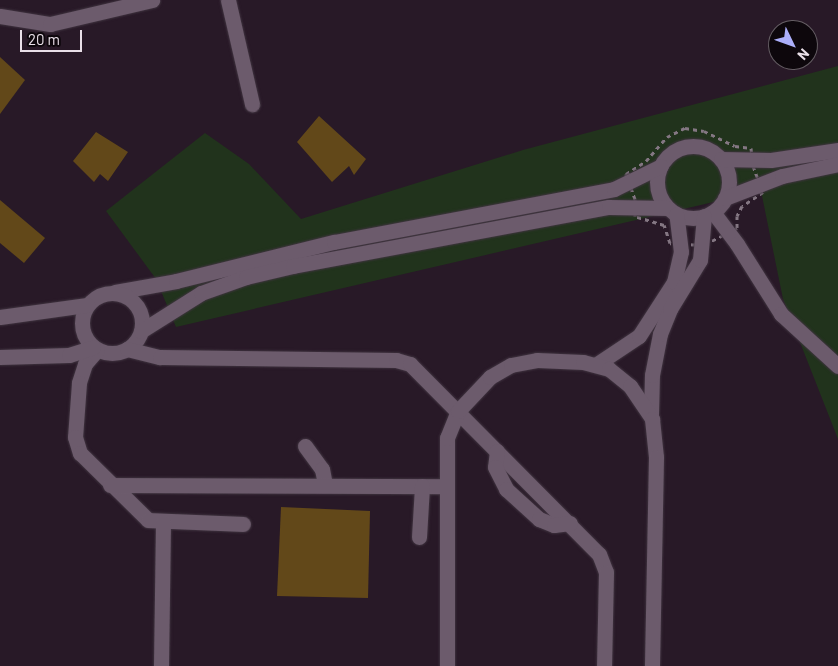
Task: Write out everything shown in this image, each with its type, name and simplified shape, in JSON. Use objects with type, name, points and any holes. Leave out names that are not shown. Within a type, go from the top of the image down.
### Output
[{"type":"street","points":[[0,16],[50,24],[152,0]]},
{"type":"street","points":[[228,0],[252,104]]},
{"type":"street","points":[[0,317],[86,305],[99,295],[176,281],[334,242],[605,191],[630,184],[661,166],[675,151],[694,146],[709,150],[721,159],[729,178],[726,198]]},
{"type":"street","points":[[721,159],[752,160],[838,150]]},
{"type":"street","points":[[127,349],[141,331],[201,293],[246,277],[386,247],[635,205],[672,211],[694,218],[708,214],[726,198],[759,183],[838,164]]},
{"type":"street","points":[[597,364],[626,347],[649,323],[677,275],[680,244],[672,211],[657,184],[661,166]]},
{"type":"street","points":[[708,214],[729,232],[781,314],[838,366]]},
{"type":"street","points":[[652,666],[656,457],[652,419],[652,375],[660,334],[670,308],[697,268],[708,214]]},
{"type":"street","points":[[115,292],[137,306],[142,322],[141,331]]},
{"type":"street","points":[[86,305],[81,328],[95,349]]},
{"type":"street","points":[[95,349],[81,373],[75,437],[80,453],[141,516],[163,523],[243,524]]},
{"type":"street","points":[[0,357],[69,355],[95,349],[112,353],[127,349],[166,357],[403,361],[416,368],[570,523],[604,562],[604,666]]},
{"type":"street","points":[[447,666],[447,438],[458,411],[490,377],[511,365],[537,360],[597,364],[630,386],[652,419]]},
{"type":"street","points":[[306,446],[322,470],[326,485]]},
{"type":"street","points":[[497,451],[497,475],[506,489],[539,519],[554,525],[570,523]]},
{"type":"street","points":[[110,485],[446,486]]},
{"type":"street","points":[[419,537],[422,486]]},
{"type":"street","points":[[161,666],[163,523]]},
{"type":"path","points":[[685,128],[704,131],[734,146],[751,148],[752,160],[759,183],[763,192],[742,206],[737,216],[737,228],[703,245],[680,244],[670,243],[668,230],[660,222],[635,216],[635,205],[626,174],[646,161],[667,137],[685,128]]},
{"type":"green space","points":[[838,66],[838,439],[783,299],[761,191],[176,327],[156,279],[106,211],[205,133],[249,164],[301,219],[523,150]]},
{"type":"building","points":[[0,57],[25,80],[0,114]]},
{"type":"building","points":[[319,116],[366,159],[354,175],[349,166],[332,182],[297,142]]},
{"type":"building","points":[[96,132],[128,152],[108,181],[100,174],[94,182],[73,161]]},
{"type":"building","points":[[0,200],[45,238],[24,263],[0,243]]},
{"type":"building","points":[[281,507],[370,511],[368,598],[277,596]]}]
